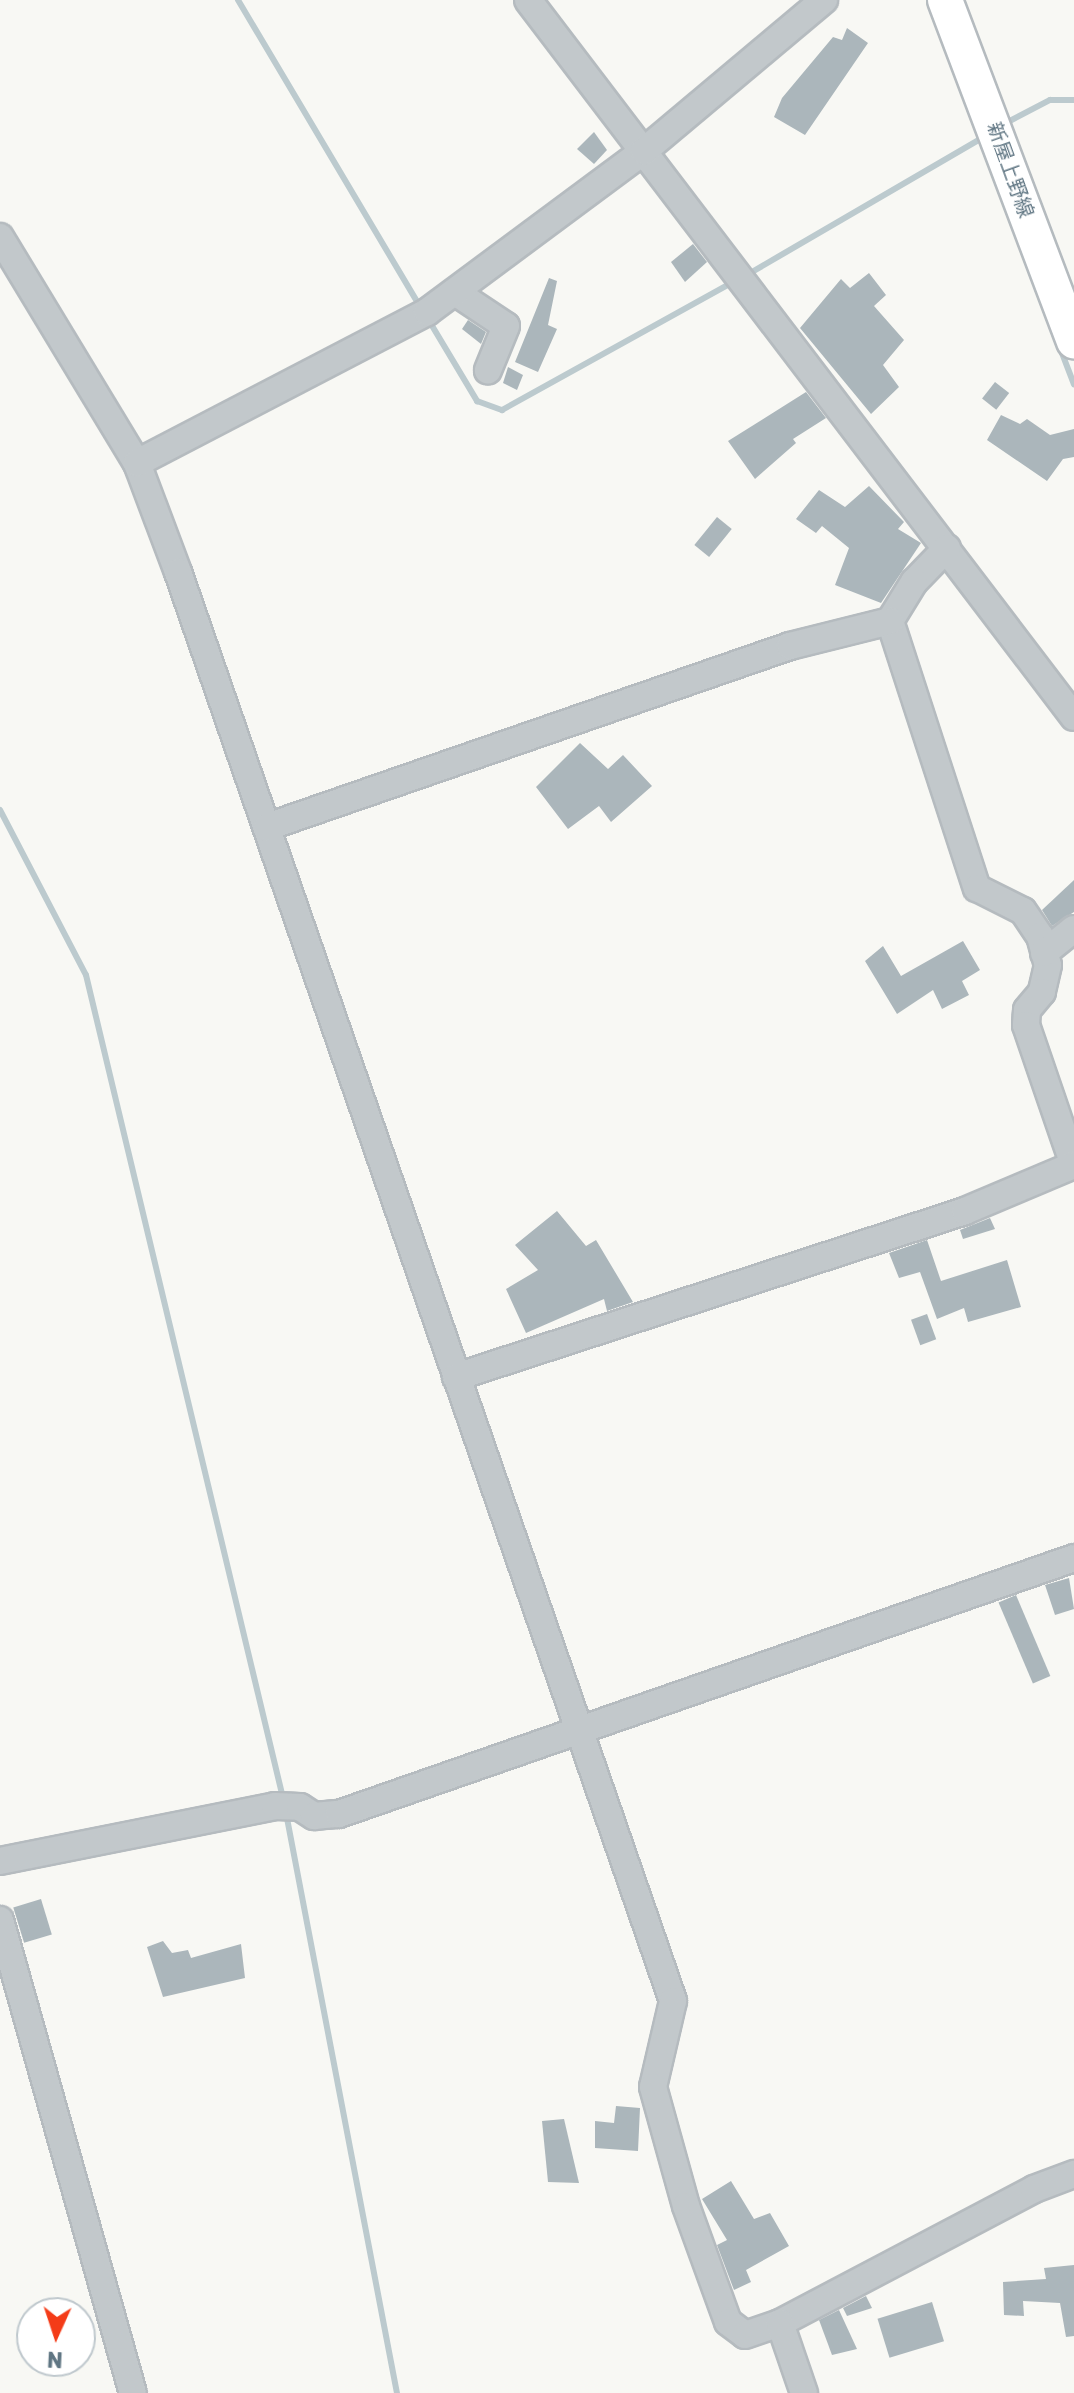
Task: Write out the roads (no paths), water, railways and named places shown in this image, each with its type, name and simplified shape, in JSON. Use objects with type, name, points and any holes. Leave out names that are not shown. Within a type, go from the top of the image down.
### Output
[{"type":"main road","name":"新屋上野線","points":[[945,0],[1074,341]]},
{"type":"street","points":[[528,0],[1074,717]]},
{"type":"street","points":[[137,463],[427,312],[644,151],[824,0]]},
{"type":"street","points":[[0,237],[137,463],[267,827],[576,1731],[673,2001],[653,2087],[686,2206],[728,2322],[745,2335],[780,2323],[1034,2189],[1074,2174]]},
{"type":"street","points":[[455,292],[506,326],[488,370]]},
{"type":"street","points":[[267,827],[790,646],[890,621],[914,582],[947,548]]},
{"type":"street","points":[[456,1377],[965,1211],[1074,1165],[1026,1025],[1027,1010],[1042,992],[1048,965],[1044,953],[1023,911],[977,888],[890,621]]},
{"type":"street","points":[[1044,953],[1074,929]]},
{"type":"street","points":[[0,1861],[275,1806],[300,1807],[314,1816],[339,1814],[1074,1558]]},
{"type":"street","points":[[0,1920],[133,2393]]},
{"type":"street","points":[[780,2323],[804,2393]]},
{"type":"waterway","points":[[238,0],[420,306]]},
{"type":"waterway","points":[[1004,124],[1050,100],[1074,100]]},
{"type":"waterway","points":[[745,276],[984,137]]},
{"type":"waterway","points":[[428,319],[477,401],[502,410],[735,281]]},
{"type":"waterway","points":[[1060,348],[1074,384]]},
{"type":"waterway","points":[[0,810],[86,975],[283,1798]]},
{"type":"waterway","points":[[286,1813],[397,2393]]}]
